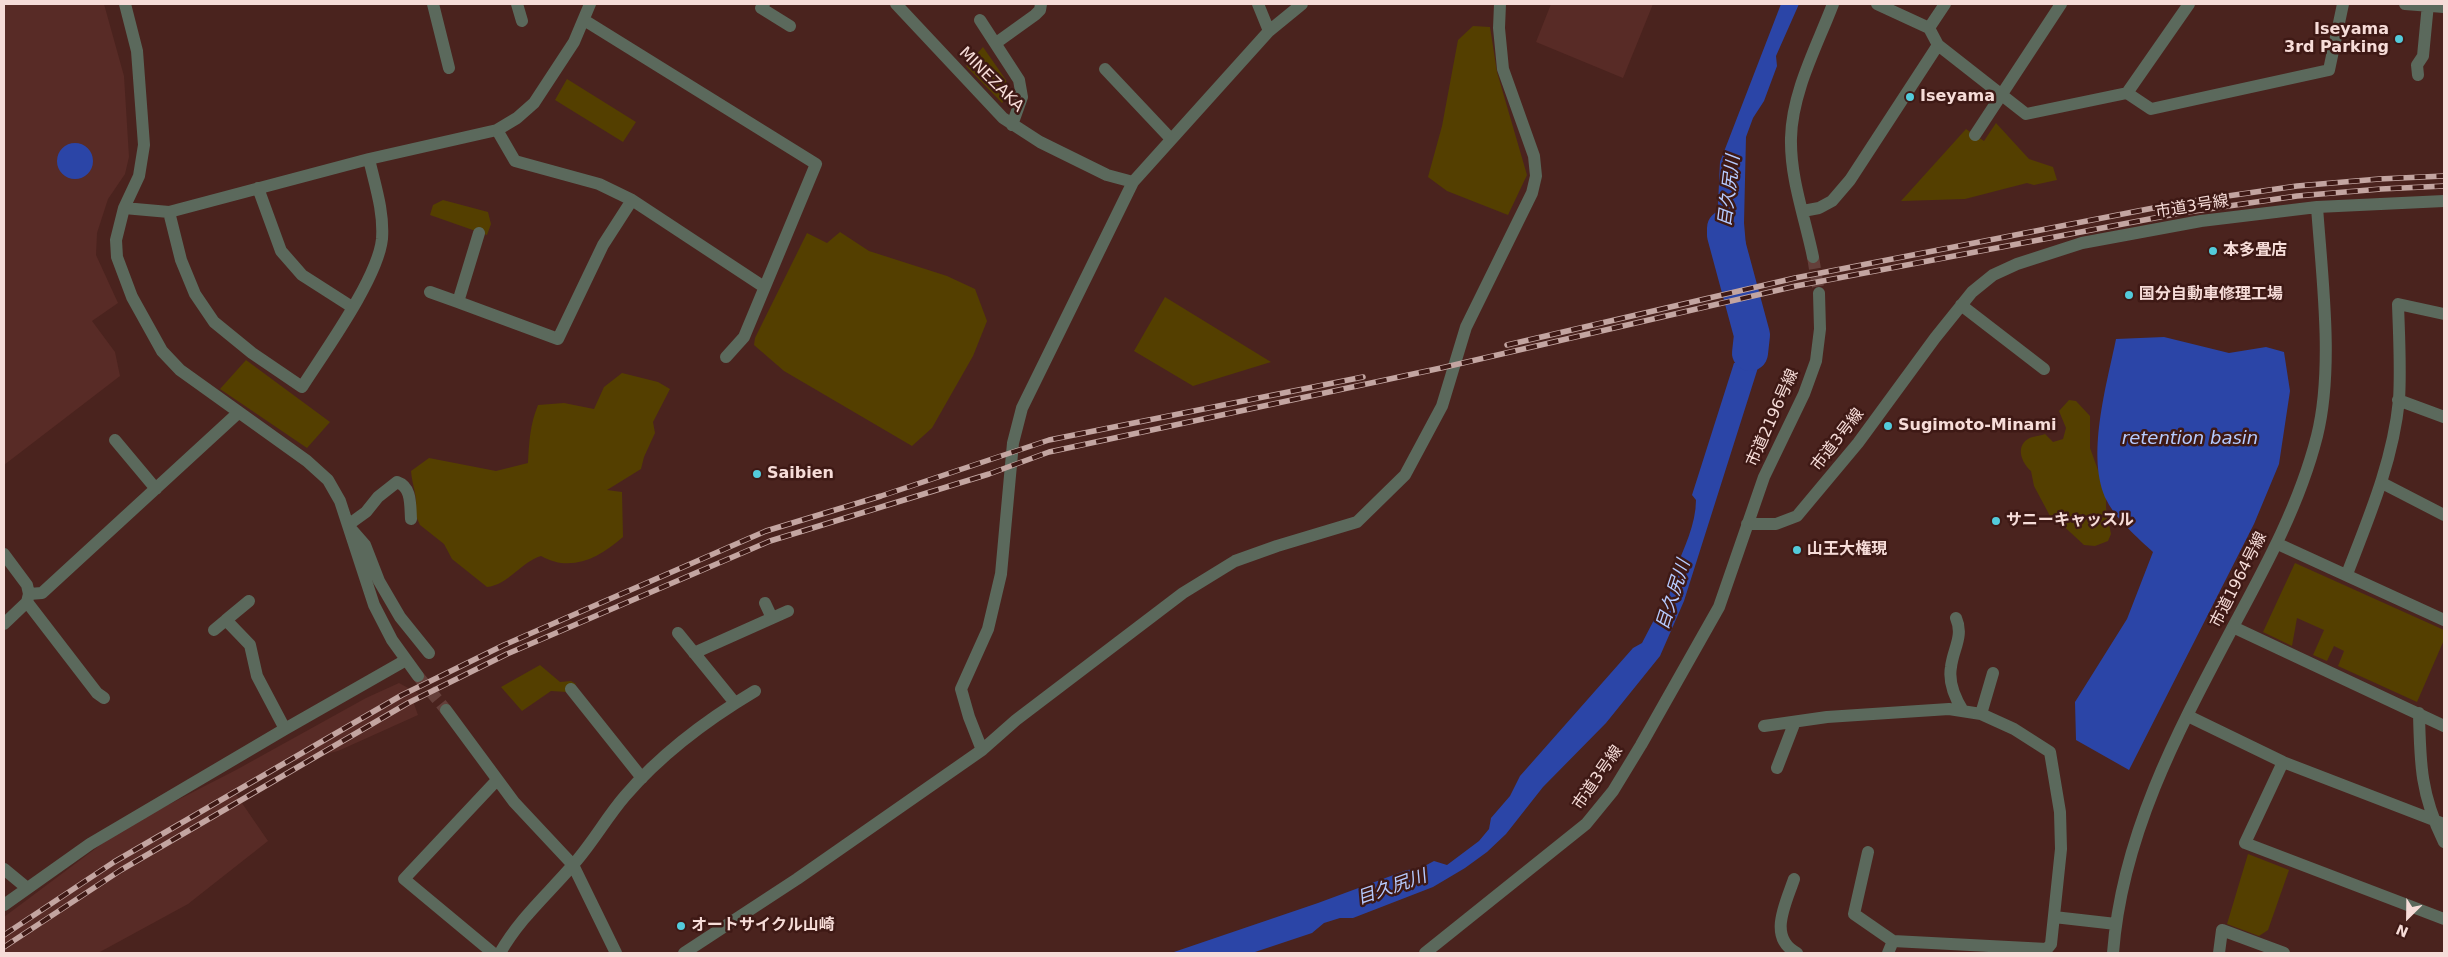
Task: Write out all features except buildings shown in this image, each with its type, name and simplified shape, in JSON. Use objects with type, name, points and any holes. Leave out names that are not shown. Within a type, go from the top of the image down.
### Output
[{"type":"street","points":[[125,4],[136,51],[144,146],[139,176],[124,208],[116,240],[117,257],[132,297],[162,351],[180,370],[238,413],[307,460],[328,480],[340,501],[374,605],[392,640],[418,676]]},
{"type":"street","points":[[433,4],[450,68]]},
{"type":"street","points":[[517,4],[522,21]]},
{"type":"street","points":[[124,208],[168,212],[369,159],[496,130],[518,118],[534,103],[574,42],[590,4]]},
{"type":"street","points":[[764,4],[762,8],[790,26]]},
{"type":"street","name":"MINEZAKA","points":[[896,4],[1012,125],[1040,142],[1107,175],[1133,182]]},
{"type":"street","points":[[996,43],[1035,15],[1040,10],[1041,4]]},
{"type":"street","points":[[1258,4],[1269,31]]},
{"type":"street","points":[[982,750],[969,717],[961,689],[988,629],[1001,574],[1008,488],[1017,424],[1022,408],[1133,182],[1269,31],[1302,4]]},
{"type":"street","points":[[684,953],[806,873],[982,750],[1016,720],[1183,592],[1235,562],[1277,546],[1356,522],[1405,475],[1442,406],[1466,327],[1532,193],[1536,176],[1534,156],[1503,69],[1499,28],[1500,4]]},
{"type":"street","points":[[1813,257],[1793,174],[1791,137],[1798,97],[1833,4]]},
{"type":"street","points":[[1877,4],[1930,28],[1938,45],[2026,114],[2127,93],[2189,4]]},
{"type":"street","points":[[1930,28],[1945,4]]},
{"type":"street","points":[[1975,135],[2061,4]]},
{"type":"street","points":[[2127,93],[2151,109],[2329,70],[2343,4]]},
{"type":"street","points":[[2404,4],[2428,4],[2444,7]]},
{"type":"street","points":[[2418,75],[2417,65],[2423,56],[2428,4]]},
{"type":"street","points":[[584,20],[816,164],[744,337],[726,357]]},
{"type":"street","points":[[980,20],[1019,80],[1022,89],[1020,106],[1012,125]]},
{"type":"street","points":[[1803,211],[1819,208],[1832,201],[1850,180],[1938,45]]},
{"type":"street","points":[[1104,69],[1171,139]]},
{"type":"street","points":[[496,130],[515,162],[599,184],[632,200],[764,287]]},
{"type":"street","points":[[168,212],[184,269],[195,294],[214,322],[252,353],[302,387],[352,307],[376,264],[382,240],[382,214],[369,159]]},
{"type":"street","points":[[258,188],[281,251],[302,275],[352,307]]},
{"type":"street","points":[[430,292],[558,339],[603,245],[632,200]]},
{"type":"street","name":"市道3号線","points":[[1425,953],[1570,838],[1601,807],[1636,752],[1705,633],[1718,607],[1748,524],[1776,524],[1797,516],[1858,443],[1961,305],[1980,284],[1993,275],[2017,264],[2082,243],[2201,221],[2317,207],[2444,201]]},
{"type":"street","name":"市道1964号線","points":[[2113,953],[2116,924],[2133,843],[2165,762],[2233,627],[2278,544],[2317,437],[2324,404],[2325,345],[2317,207]]},
{"type":"street","points":[[458,302],[479,233]]},
{"type":"street","name":"市道2196号線","points":[[1748,524],[1764,477],[1804,394],[1816,361],[1820,329],[1818,293]]},
{"type":"street","points":[[2346,574],[2382,484],[2398,400],[2398,304],[2444,314]]},
{"type":"street","points":[[1961,305],[2044,370]]},
{"type":"street","points":[[2398,400],[2444,416]]},
{"type":"street","points":[[4,624],[28,598],[42,593],[238,413]]},
{"type":"street","points":[[116,440],[156,489]]},
{"type":"street","points":[[348,525],[366,512],[378,498],[397,482],[403,484],[408,490],[410,519]]},
{"type":"street","points":[[2382,484],[2444,514]]},
{"type":"street","points":[[348,525],[365,545],[379,581],[400,617],[429,653]]},
{"type":"street","points":[[2278,544],[2444,620]]},
{"type":"street","points":[[4,554],[27,585],[28,598],[97,693],[104,698]]},
{"type":"street","points":[[214,630],[249,601]]},
{"type":"street","points":[[765,603],[772,618]]},
{"type":"street","points":[[694,652],[788,611]]},
{"type":"street","points":[[1956,618],[1960,628],[1960,636],[1950,668],[1954,698],[1963,712]]},
{"type":"street","points":[[226,620],[250,645],[257,676],[285,729]]},
{"type":"street","points":[[2233,627],[2444,726]]},
{"type":"street","points":[[678,633],[735,703]]},
{"type":"street","points":[[4,905],[90,844],[406,660]]},
{"type":"street","points":[[1982,714],[1992,672]]},
{"type":"street","points":[[571,689],[642,778]]},
{"type":"street","points":[[500,953],[514,928],[573,865],[624,797],[642,778],[675,747],[735,703],[755,691]]},
{"type":"street","points":[[1764,726],[1794,724],[1827,717],[1949,709],[1982,714],[2014,730],[2050,752],[2060,812],[2061,849],[2051,944],[2047,949],[1891,947],[1854,914],[1868,852]]},
{"type":"street","points":[[446,710],[514,802],[573,865],[616,953]]},
{"type":"street","points":[[2419,714],[2422,774],[2444,842]]},
{"type":"street","points":[[2188,716],[2283,762],[2438,821]]},
{"type":"street","points":[[1777,768],[1794,724]]},
{"type":"street","points":[[2283,762],[2245,843],[2444,918]]},
{"type":"street","points":[[493,953],[404,879],[497,780]]},
{"type":"street","points":[[4,869],[27,888]]},
{"type":"street","points":[[1794,879],[1780,921],[1780,936],[1791,950],[1797,953]]},
{"type":"street","points":[[2054,917],[2116,924]]},
{"type":"street","points":[[2219,953],[2222,930],[2284,953]]},
{"type":"shaded area","points":[[4,4],[104,4],[124,76],[129,157],[125,174],[108,199],[97,233],[96,255],[118,303],[92,321],[115,352],[120,376],[4,465]]},
{"type":"shaded area","points":[[1551,4],[1653,4],[1623,78],[1536,42]]},
{"type":"shaded area","points":[[1473,26],[1490,27],[1497,72],[1527,175],[1508,215],[1447,191],[1428,177],[1442,126],[1458,40]]},
{"type":"shaded area","points":[[983,47],[1006,80],[1009,97],[1002,103],[966,66]]},
{"type":"shaded area","points":[[567,79],[636,122],[623,142],[555,100]]},
{"type":"shaded area","points":[[1996,123],[2029,159],[2053,167],[2057,180],[2034,185],[2027,183],[1965,199],[1901,201],[1966,129],[1984,141]]},
{"type":"shaded area","points":[[443,200],[488,212],[491,224],[487,235],[430,215],[433,205]]},
{"type":"shaded area","points":[[840,232],[869,251],[947,276],[975,289],[987,321],[973,356],[932,428],[912,446],[784,371],[754,345],[755,338],[807,233],[827,243]]},
{"type":"shaded area","points":[[1165,297],[1271,362],[1193,386],[1134,351]]},
{"type":"shaded area","points":[[246,360],[330,422],[307,448],[220,389]]},
{"type":"shaded area","points":[[622,373],[658,382],[670,389],[653,422],[655,433],[644,457],[641,469],[607,490],[622,492],[623,537],[614,545],[584,561],[563,563],[541,556],[527,563],[508,578],[487,587],[452,559],[444,544],[420,525],[415,514],[416,498],[411,471],[429,458],[496,471],[528,463],[529,441],[538,405],[564,403],[594,409],[604,387]]},
{"type":"shaded area","points":[[2069,400],[2076,401],[2090,416],[2090,448],[2106,492],[2106,508],[2111,534],[2108,541],[2095,546],[2084,545],[2050,516],[2034,486],[2031,471],[2021,455],[2024,442],[2032,437],[2045,434],[2053,442],[2063,439],[2066,428],[2059,411]]},
{"type":"shaded area","points":[[2295,563],[2444,630],[2444,640],[2417,702],[2338,666],[2344,651],[2334,646],[2327,661],[2313,655],[2324,630],[2297,618],[2292,646],[2263,632]]},
{"type":"shaded area","points":[[540,665],[560,682],[571,681],[576,684],[567,692],[551,691],[522,711],[501,687]]},
{"type":"shaded area","points":[[399,683],[423,696],[413,701],[418,715],[338,751],[275,766],[233,790],[268,841],[188,904],[98,953],[4,953],[4,917],[123,828],[236,770],[366,698]]},
{"type":"shaded area","points":[[2248,854],[2289,870],[2268,930],[2259,936],[2227,924]]},
{"type":"water","points":[[1781,4],[1799,4],[1776,56],[1777,66],[1764,101],[1753,118],[1746,137],[1744,223],[1746,246],[1752,270],[1724,278],[1717,226],[1720,162]]},
{"type":"water","points":[[75,143],[82,144],[88,148],[92,154],[92,168],[88,174],[82,178],[75,179],[68,178],[62,174],[58,168],[57,161],[58,154],[62,148],[68,144]]},
{"type":"water","points":[[1757,301],[1763,335],[1762,355],[1684,601],[1660,656],[1606,723],[1543,787],[1506,834],[1487,852],[1465,868],[1433,887],[1353,918],[1340,918],[1324,923],[1312,933],[1252,953],[1171,953],[1318,903],[1407,870],[1419,869],[1434,861],[1447,865],[1479,841],[1489,829],[1491,818],[1510,796],[1520,776],[1633,648],[1642,643],[1655,618],[1660,619],[1664,614],[1675,571],[1694,518],[1696,500],[1692,495],[1734,363],[1740,363],[1746,347],[1744,334],[1733,307]]},
{"type":"water","name":"retention basin","points":[[2164,337],[2229,353],[2266,347],[2284,352],[2290,391],[2279,464],[2254,524],[2129,770],[2076,740],[2075,702],[2127,619],[2153,552],[2116,515],[2107,501],[2101,484],[2098,464],[2100,421],[2116,339]]},
{"type":"waterway","name":"目久尻川","points":[[1725,228],[1725,235],[1752,335],[1750,353]]},
{"type":"tunnel","points":[[1813,257],[1819,293]]},
{"type":"tunnel","points":[[418,676],[446,710]]},
{"type":"railway","points":[[1507,345],[1795,278],[2179,203],[2297,186],[2444,176]]},
{"type":"railway","points":[[4,947],[121,870],[408,703],[507,654],[770,541],[989,474],[1049,452],[1441,368],[1796,286],[2181,213],[2297,196],[2444,186]]},
{"type":"railway","points":[[4,935],[114,862],[402,695],[504,645],[766,531],[881,496],[1049,440],[1363,377]]},
{"type":"place","name":"Iseyama 3rd Parking","points":[[2399,39]]},
{"type":"place","name":"Iseyama","points":[[1910,97]]},
{"type":"place","name":"本多畳店","points":[[2213,251]]},
{"type":"place","name":"国分自動車修理工場","points":[[2129,295]]},
{"type":"place","name":"Sugimoto-Minami","points":[[1888,426]]},
{"type":"place","name":"Saibien","points":[[757,474]]},
{"type":"place","name":"サニーキャッスル","points":[[1996,521]]},
{"type":"place","name":"山王大権現","points":[[1797,550]]},
{"type":"place","name":"オートサイクル山崎","points":[[681,926]]}]
